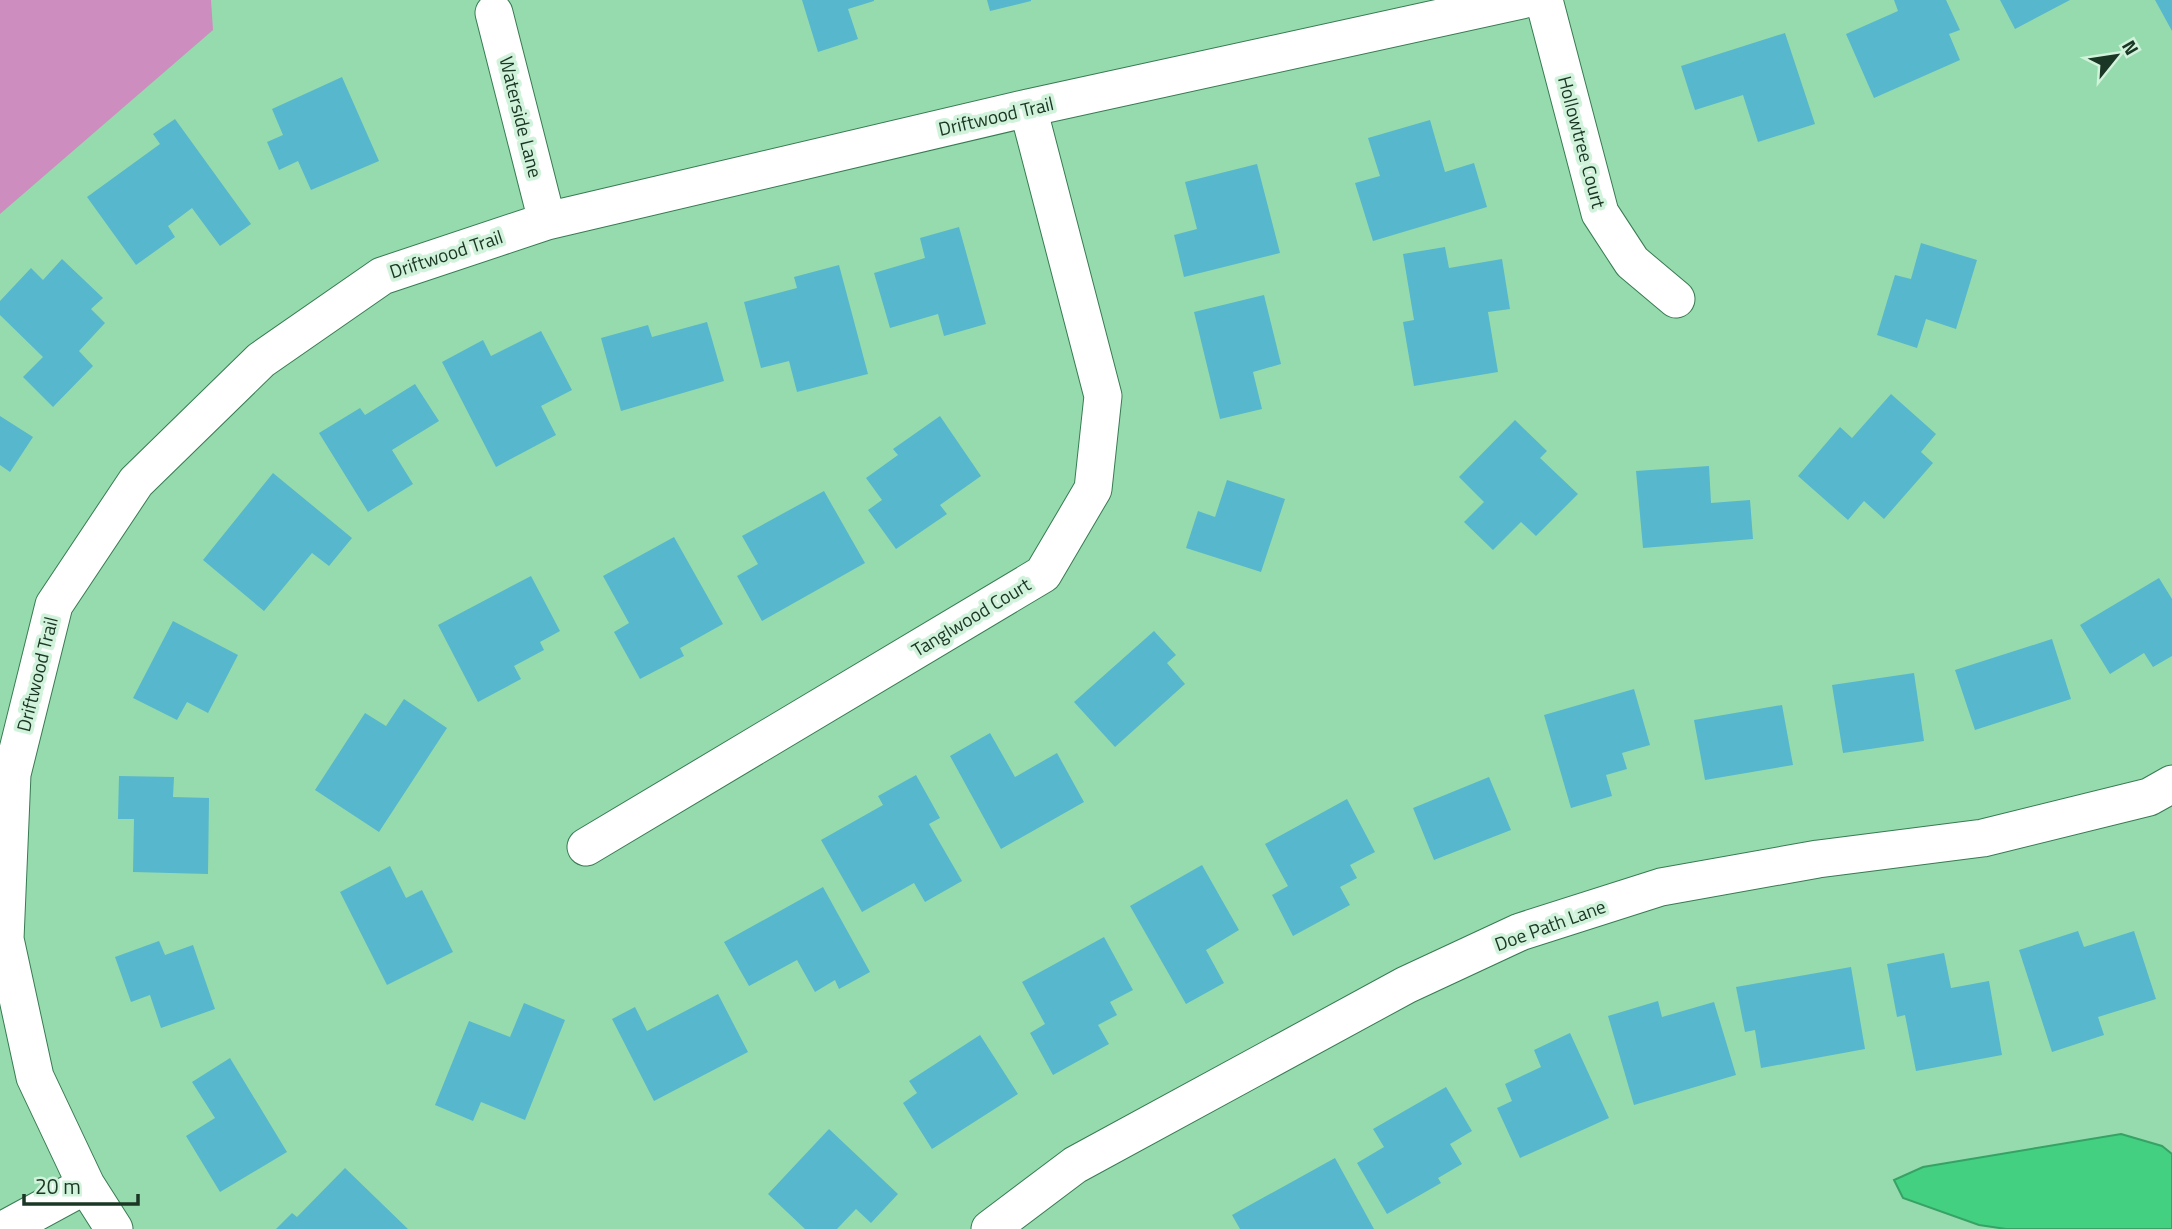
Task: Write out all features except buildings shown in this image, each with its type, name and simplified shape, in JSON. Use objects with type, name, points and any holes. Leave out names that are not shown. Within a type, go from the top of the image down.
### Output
[{"type":"street","name":"Driftwood Trail","points":[[114,1229],[86,1185],[35,1077],[5,939],[12,774],[54,605],[136,482],[261,360],[382,276],[547,221],[1028,108],[1522,0]]},
{"type":"street","name":"Hollowtree Court","points":[[1544,0],[1600,213],[1632,262],[1676,299]]},
{"type":"street","name":"Waterside Lane","points":[[494,13],[547,221]]},
{"type":"street","name":"Tanglwood Court","points":[[586,847],[1043,574],[1093,489],[1103,396],[1028,108]]},
{"type":"street","name":"Doe Path Lane","points":[[990,1229],[1076,1165],[1406,985],[1520,932],[1661,887],[1818,859],[1983,838],[2149,797],[2172,784]]},
{"type":"street","points":[[5,1229],[86,1185]]},
{"type":"shaded area","points":[[0,0],[211,0],[213,30],[0,214]]},
{"type":"shaded area","points":[[2121,1134],[2162,1146],[2172,1154],[2172,1229],[2006,1229],[1979,1225],[1903,1198],[1894,1180],[1923,1167]]}]
